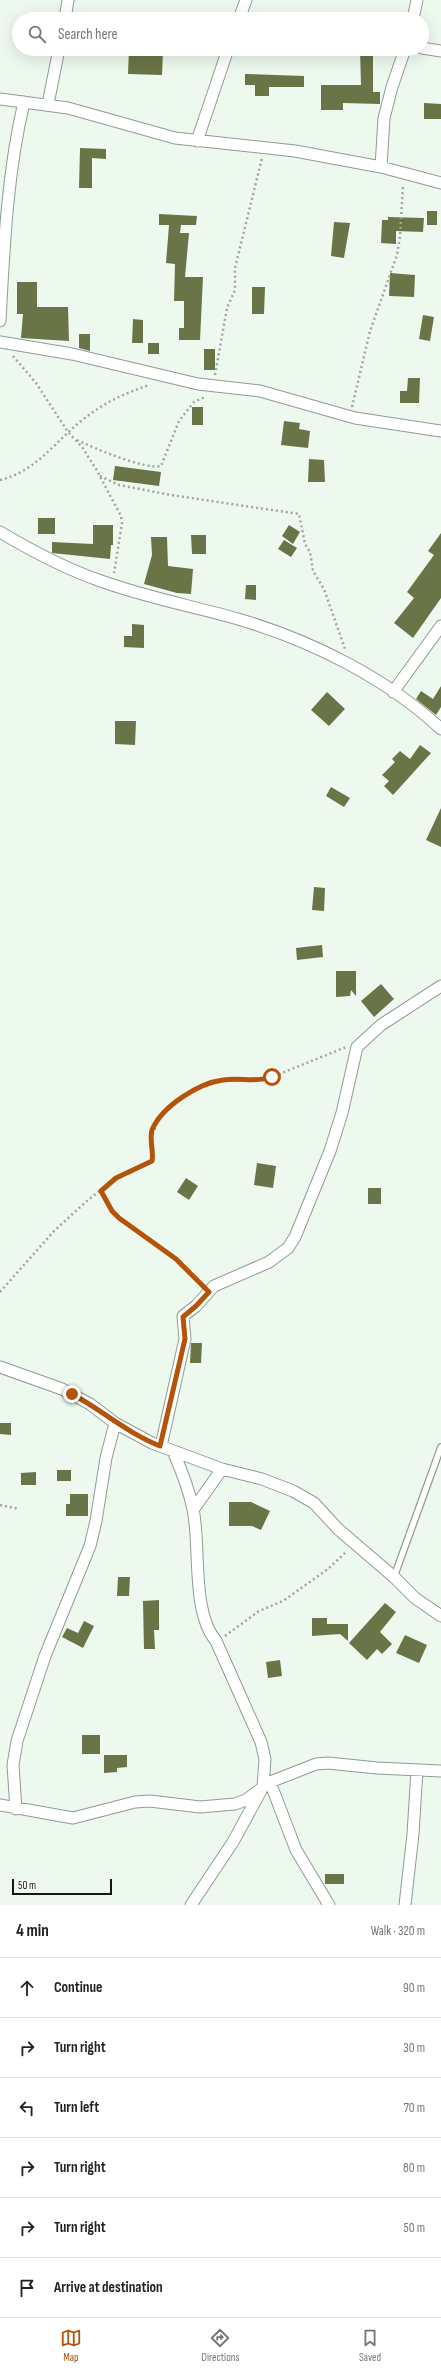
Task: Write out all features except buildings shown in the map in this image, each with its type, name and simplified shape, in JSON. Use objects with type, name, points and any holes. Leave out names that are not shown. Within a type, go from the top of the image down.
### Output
[{"type":"street","points":[[65,12],[68,0]]},
{"type":"street","points":[[242,12],[246,0]]},
{"type":"street","points":[[414,12],[417,0]]},
{"type":"street","points":[[429,49],[441,51]]},
{"type":"street","points":[[48,104],[58,56]]},
{"type":"street","points":[[197,141],[226,56]]},
{"type":"street","points":[[382,167],[384,118],[392,87],[403,56]]},
{"type":"street","points":[[0,99],[48,104],[76,110],[175,138],[264,148],[382,167],[441,183]]},
{"type":"street","points":[[0,321],[5,223],[11,161],[24,102]]},
{"type":"street","points":[[2,342],[72,354],[213,386],[260,391],[347,416],[441,431]]},
{"type":"street","points":[[0,532],[82,574],[262,627],[291,638],[351,666],[393,692],[441,729]]},
{"type":"street","points":[[393,692],[441,626]]},
{"type":"street","points":[[160,1446],[185,1339],[183,1317],[196,1306],[214,1286],[268,1262],[291,1243],[330,1151],[342,1113],[355,1052],[361,1041],[381,1025],[441,986]]},
{"type":"street","points":[[0,1367],[62,1389],[90,1404],[115,1423],[160,1446],[222,1469],[262,1479],[293,1491],[314,1503],[354,1544],[394,1577],[415,1598],[441,1616]]},
{"type":"street","points":[[16,1809],[13,1765],[16,1741],[45,1656],[90,1546],[96,1521],[106,1458],[115,1423]]},
{"type":"street","points":[[173,1451],[193,1510],[200,1593],[209,1633],[216,1641],[261,1742],[265,1759],[266,1785],[296,1850],[328,1905]]},
{"type":"street","points":[[193,1510],[222,1469]]},
{"type":"street","points":[[0,1805],[73,1818],[135,1802],[150,1801],[200,1807],[223,1806],[246,1800],[266,1785],[316,1764],[328,1762],[441,1771]]},
{"type":"street","points":[[405,1905],[413,1834],[416,1770]]},
{"type":"street","points":[[191,1905],[234,1842],[266,1785]]},
{"type":"lane","points":[[394,1577],[441,1447]]},
{"type":"path","points":[[213,386],[227,308],[236,281],[235,268],[264,148]]},
{"type":"path","points":[[347,416],[354,404],[370,331],[397,255],[400,237],[404,173]]},
{"type":"path","points":[[2,342],[18,364],[43,393],[68,432],[75,439],[100,476],[122,519],[112,584]]},
{"type":"path","points":[[0,480],[33,466],[68,432],[111,399],[168,377]]},
{"type":"path","points":[[75,439],[95,449],[149,466],[160,466],[179,421],[194,402],[207,396]]},
{"type":"path","points":[[100,476],[119,485],[178,497],[299,514],[305,544],[310,552],[313,571],[324,589],[351,666]]},
{"type":"path","points":[[0,1292],[54,1231],[88,1200],[116,1178],[152,1161],[151,1138],[158,1120],[178,1100],[201,1085],[224,1080],[267,1079],[361,1041]]},
{"type":"path","points":[[101,1191],[112,1211],[119,1218],[176,1259],[209,1292]]},
{"type":"path","points":[[0,1505],[18,1510]]},
{"type":"path","points":[[216,1641],[259,1611],[289,1596],[328,1569],[354,1544]]},
{"type":"route","points":[[72,1394],[90,1404],[115,1423],[160,1446],[175,1388],[185,1339],[185,1331],[182,1320],[184,1315],[200,1303],[209,1292],[176,1259],[119,1218],[112,1211],[101,1191],[116,1178],[152,1161],[152,1130],[158,1120],[178,1100],[201,1085],[224,1080],[267,1079],[272,1077]]}]
